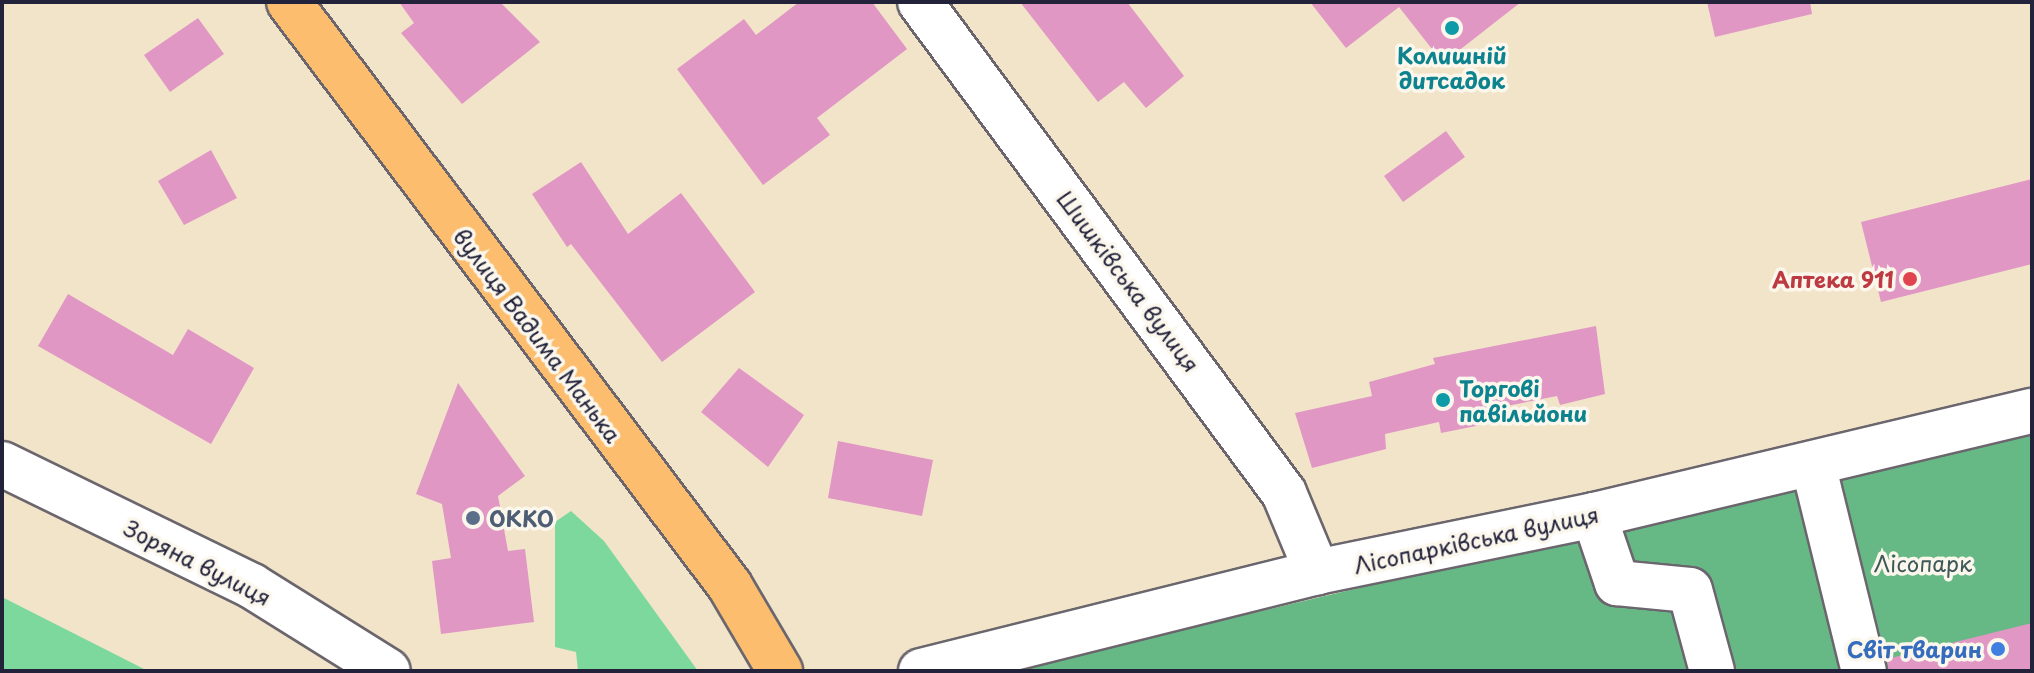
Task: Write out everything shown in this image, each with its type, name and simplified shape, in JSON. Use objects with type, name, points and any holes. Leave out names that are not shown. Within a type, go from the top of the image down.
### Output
[{"type":"main road","name":"вулиця Вадима Манька","points":[[289,2],[730,586],[780,671]]},
{"type":"street","name":"Шишківська вулиця","points":[[920,2],[1284,493],[1317,572]]},
{"type":"street","name":"Лісопарківська вулиця","points":[[921,671],[1317,572],[1594,515],[2032,411]]},
{"type":"street","name":"Зоряна вулиця","points":[[2,464],[252,586],[388,671]]},
{"type":"street","points":[[1813,464],[1864,671]]},
{"type":"street","points":[[1594,515],[1617,583],[1690,590],[1712,671]]},
{"type":"green space","name":"Лісопарк","points":[[2032,426],[2032,671],[1008,671],[1769,491]]},
{"type":"green space","points":[[571,511],[604,541],[698,671],[578,671],[576,652],[555,647],[555,522]]},
{"type":"green space","points":[[2,597],[148,671],[2,671]]},
{"type":"building","points":[[399,2],[500,2],[540,42],[462,104],[401,33],[414,23]]},
{"type":"building","points":[[799,2],[872,2],[907,49],[817,118],[830,135],[763,185],[677,69],[744,19],[756,35]]},
{"type":"building","points":[[1020,2],[1127,2],[1184,76],[1146,108],[1124,82],[1098,102]]},
{"type":"building","name":"Колишній дитсадок","points":[[1310,2],[1521,2],[1443,63],[1399,7],[1346,48]]},
{"type":"building","points":[[1707,2],[1810,2],[1812,14],[1715,37]]},
{"type":"building","points":[[198,18],[224,54],[170,92],[144,55]]},
{"type":"building","points":[[1446,131],[1465,157],[1403,202],[1384,176]]},
{"type":"building","points":[[211,150],[237,198],[184,225],[158,181]]},
{"type":"building","points":[[581,162],[628,234],[681,193],[755,292],[662,362],[571,244],[567,247],[532,194]]},
{"type":"building","points":[[2032,179],[2032,264],[1881,302],[1861,222]]},
{"type":"building","points":[[68,294],[173,355],[188,329],[254,368],[211,444],[38,346]]},
{"type":"building","name":"Торгові павільйони","points":[[1596,326],[1605,394],[1560,405],[1557,396],[1502,407],[1501,421],[1441,433],[1439,422],[1385,434],[1386,449],[1312,468],[1295,413],[1372,396],[1369,382],[1435,364],[1433,358]]},
{"type":"building","points":[[739,368],[804,415],[768,467],[701,412]]},
{"type":"building","points":[[458,383],[525,476],[498,496],[508,551],[525,549],[534,622],[441,634],[432,561],[451,558],[442,504],[416,494]]},
{"type":"building","points":[[838,441],[933,460],[922,516],[828,498]]},
{"type":"building","points":[[2032,623],[2032,671],[1888,671],[1887,659]]},
{"type":"place","name":"Колишній дитсадок","points":[[1452,28]]},
{"type":"place","name":"Аптека 911","points":[[1910,279]]},
{"type":"place","name":"Торгові павільйони","points":[[1443,400]]},
{"type":"place","name":"ОККО","points":[[473,518]]},
{"type":"place","name":"Світ тварин","points":[[1998,649]]}]
